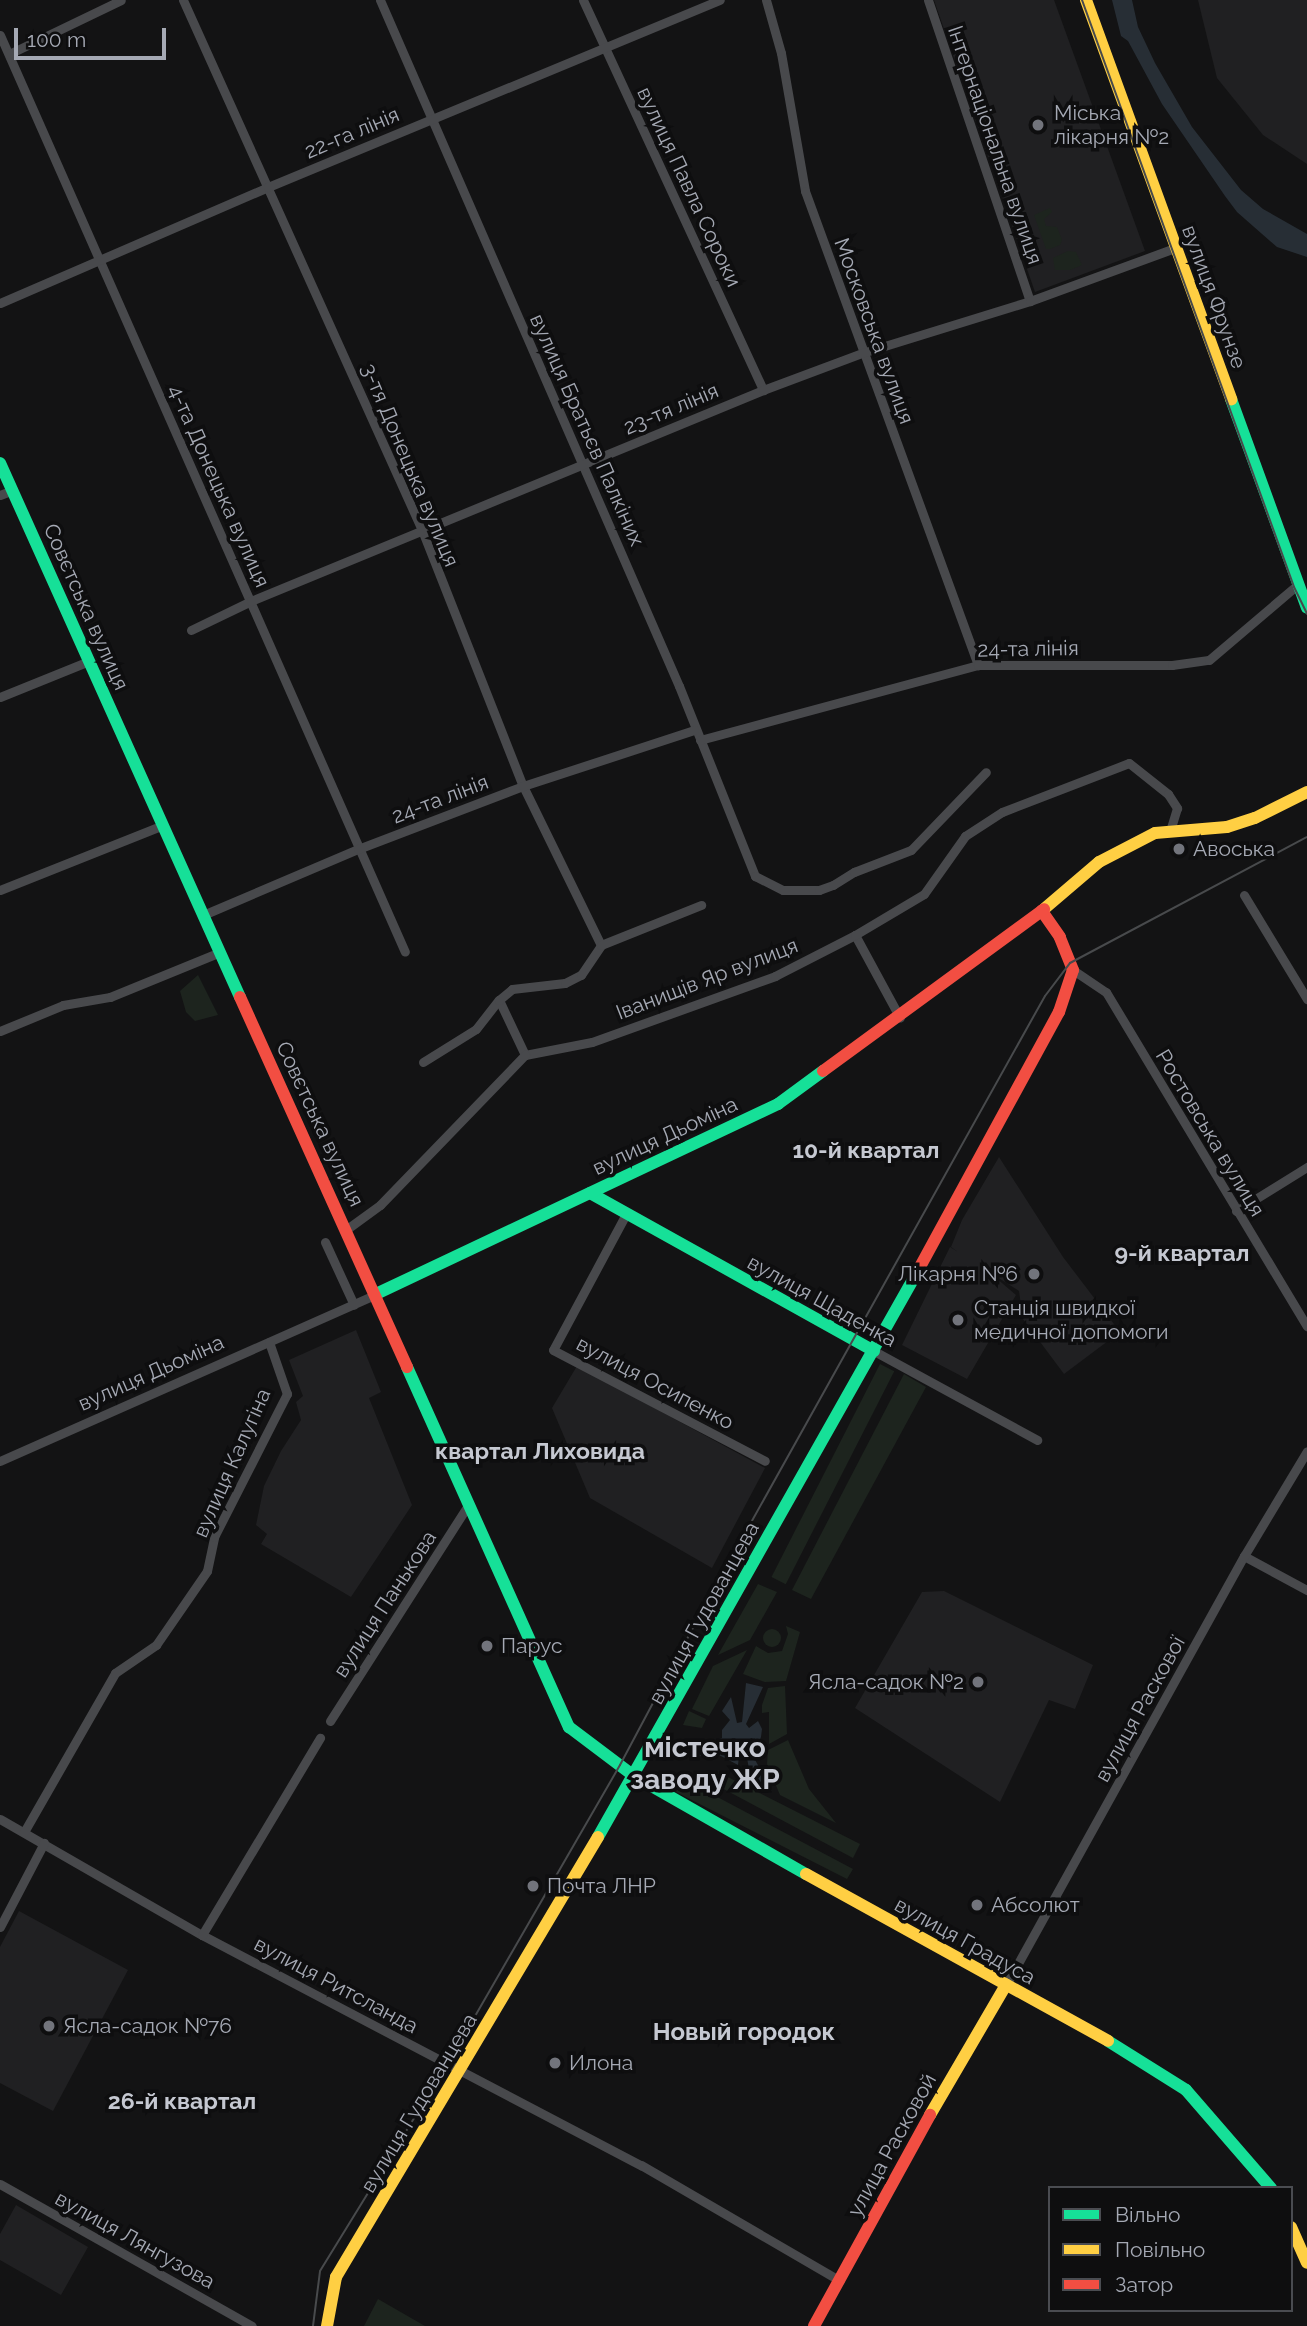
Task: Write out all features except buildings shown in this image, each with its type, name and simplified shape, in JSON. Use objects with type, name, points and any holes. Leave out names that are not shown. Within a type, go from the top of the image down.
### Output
[{"type":"street","points":[[9,54],[121,0]]},
{"type":"street","name":"3-тя Донецька вулиця","points":[[183,0],[422,530],[523,786],[601,945]]},
{"type":"street","name":"вулиця Братьєв Палкіних","points":[[380,0],[680,687],[694,730],[755,876],[783,890],[819,890],[854,872],[911,850],[986,772]]},
{"type":"street","name":"вулиця Павла Сороки","points":[[583,0],[763,390]]},
{"type":"street","name":"22-га лінія","points":[[0,303],[268,187],[720,0]]},
{"type":"street","name":"Московська вулиця","points":[[766,0],[781,54],[805,191],[978,665]]},
{"type":"street","name":"Інтернаціональна вулиця","points":[[928,0],[1030,301]]},
{"type":"street","name":"вулиця Фрунзе","points":[[1086,0],[1307,608]]},
{"type":"street","name":"4-та Донецька вулиця","points":[[0,35],[405,952]]},
{"type":"street","name":"23-тя лінія","points":[[191,630],[251,601],[763,390],[862,353],[1030,301],[1175,248]]},
{"type":"street","name":"Совєтська вулиця","points":[[0,463],[569,1727],[634,1776]]},
{"type":"street","points":[[0,495],[13,490]]},
{"type":"street","name":"24-та лінія","points":[[700,740],[978,665],[1172,665],[1209,660],[1297,585]]},
{"type":"street","points":[[0,697],[89,661]]},
{"type":"street","name":"24-та лінія","points":[[203,915],[358,849],[523,786],[694,730]]},
{"type":"street","name":"Іванищів Яр вулиця","points":[[526,1055],[592,1042],[775,976],[855,935],[924,894],[965,836],[1002,812],[1129,764],[1168,794],[1177,808],[1170,831]]},
{"type":"street","name":"вулиця Дьоміна","points":[[0,1461],[354,1305],[778,1104],[900,1018],[1042,911],[1099,862],[1155,833],[1227,827],[1255,818],[1307,792]]},
{"type":"street","points":[[0,890],[163,825]]},
{"type":"street","points":[[1244,895],[1307,999]]},
{"type":"street","points":[[423,1062],[476,1029],[499,1000],[512,989],[565,983],[581,975],[598,954],[601,945],[701,905]]},
{"type":"street","points":[[1042,911],[1060,937],[1073,970]]},
{"type":"street","points":[[855,935],[900,1018]]},
{"type":"street","points":[[0,1031],[63,1005],[110,997],[220,952]]},
{"type":"street","name":"Ростовська вулиця","points":[[1073,970],[1106,992],[1307,1326]]},
{"type":"street","name":"вулиця Гудованцева","points":[[327,2326],[336,2277],[461,2071],[634,1776],[874,1351],[1059,1012],[1073,970]]},
{"type":"street","points":[[347,1229],[380,1205],[526,1055],[499,1000]]},
{"type":"street","points":[[1236,1211],[1307,1167]]},
{"type":"street","name":"вулиця Щаденка","points":[[590,1193],[1037,1440]]},
{"type":"street","name":"вулиця Осипенко","points":[[626,1214],[554,1350],[765,1461]]},
{"type":"street","points":[[326,1242],[354,1305]]},
{"type":"street","name":"вулиця Калугіна","points":[[24,1832],[115,1673],[156,1645],[207,1572],[214,1537],[287,1394],[269,1342]]},
{"type":"street","name":"вулиця Раскової","points":[[1006,1985],[1244,1556],[1307,1451]]},
{"type":"street","name":"вулиця Панькова","points":[[330,1721],[468,1505]]},
{"type":"street","points":[[1244,1556],[1307,1590]]},
{"type":"street","points":[[202,1935],[320,1738]]},
{"type":"street","name":"вулиця Градуса","points":[[634,1776],[733,1835],[1121,2048],[1186,2090],[1269,2186]]},
{"type":"street","name":"вулиця Ритсланда","points":[[0,1819],[202,1935],[641,2165],[840,2281]]},
{"type":"street","points":[[0,1927],[44,1843]]},
{"type":"street","name":"улица Расковой","points":[[814,2326],[926,2121],[1006,1985]]},
{"type":"street","name":"вулиця Лянгузова","points":[[0,2184],[253,2326]]},
{"type":"street","points":[[1293,2232],[1307,2263]]},
{"type":"shaded area","name":"Міська лікарня №2","points":[[934,0],[1054,0],[1145,251],[1035,292]]},
{"type":"shaded area","points":[[1112,0],[1132,0],[1138,27],[1155,63],[1192,127],[1241,190],[1263,209],[1307,234],[1307,257],[1277,247],[1237,212],[1162,104],[1128,41],[1121,36]]},
{"type":"shaded area","points":[[1198,0],[1307,0],[1307,164],[1263,135],[1217,78]]},
{"type":"shaded area","points":[[1050,208],[1052,212],[1044,219],[1046,226],[1057,227],[1062,240],[1060,245],[1046,249],[1034,215]]},
{"type":"shaded area","points":[[1068,251],[1076,252],[1082,265],[1070,270],[1055,270],[1053,258]]},
{"type":"shaded area","points":[[198,975],[218,1015],[195,1021],[186,1012],[180,991]]},
{"type":"shaded area","name":"Лікарня №6","points":[[999,1157],[1063,1257],[1120,1332],[1064,1374],[1023,1319],[1019,1291],[989,1272],[1016,1295],[967,1379],[902,1345],[950,1247],[958,1252],[951,1247],[962,1220]]},
{"type":"shaded area","points":[[356,1330],[381,1392],[369,1398],[412,1505],[351,1597],[261,1544],[267,1534],[256,1525],[264,1486],[281,1451],[301,1420],[296,1402],[303,1396],[289,1360]]},
{"type":"shaded area","points":[[880,1364],[894,1371],[786,1584],[771,1577]]},
{"type":"shaded area","points":[[577,1366],[765,1468],[712,1568],[590,1498],[552,1408]]},
{"type":"shaded area","points":[[904,1374],[926,1387],[811,1599],[792,1590]]},
{"type":"shaded area","points":[[758,1584],[777,1592],[750,1640],[718,1655]]},
{"type":"shaded area","name":"Ясла-садок №2","points":[[944,1591],[1093,1665],[1075,1709],[1049,1700],[1000,1802],[855,1708],[922,1592]]},
{"type":"shaded area","points":[[786,1626],[800,1632],[786,1681],[765,1682],[743,1674],[756,1646],[768,1653],[782,1651],[788,1634]]},
{"type":"shaded area","points":[[772,1629],[780,1634],[781,1638],[776,1646],[772,1647],[764,1642],[763,1638],[768,1630]]},
{"type":"shaded area","points":[[747,1650],[709,1716],[692,1709],[713,1666]]},
{"type":"shaded area","points":[[746,1683],[763,1687],[746,1724],[749,1728],[758,1721],[762,1729],[761,1737],[759,1742],[751,1738],[747,1745],[772,1791],[751,1780],[745,1747],[740,1748],[738,1765],[719,1755],[727,1745],[725,1743],[695,1759],[690,1749],[722,1738],[722,1730],[730,1720],[722,1711],[731,1697],[737,1723],[742,1722]]},
{"type":"shaded area","points":[[785,1686],[787,1734],[769,1744],[769,1712],[762,1713],[762,1705],[768,1688]]},
{"type":"shaded area","points":[[689,1711],[706,1719],[702,1728],[683,1725]]},
{"type":"shaded area","points":[[788,1740],[809,1789],[836,1823],[780,1795],[767,1764],[768,1750]]},
{"type":"shaded area","points":[[720,1773],[860,1844],[853,1858],[703,1778]]},
{"type":"shaded area","points":[[691,1783],[853,1869],[847,1879],[676,1792],[679,1786]]},
{"type":"shaded area","name":"Ясла-садок №76","points":[[19,1911],[128,1970],[53,2111],[0,2083],[0,1947]]},
{"type":"shaded area","points":[[16,2205],[88,2247],[61,2295],[0,2260],[0,2234]]},
{"type":"shaded area","points":[[378,2299],[425,2326],[364,2326]]},
{"type":"tram line","points":[[1082,0],[1294,587],[1307,614]]},
{"type":"tram line","points":[[313,2326],[320,2271],[448,2063],[620,1765],[705,1605],[1045,996],[1070,963],[1307,837]]},
{"type":"traffic: fast","points":[[1231,399],[1307,608]]},
{"type":"traffic: fast","points":[[0,463],[240,997]]},
{"type":"traffic: fast","points":[[376,1294],[778,1104],[823,1071]]},
{"type":"traffic: fast","points":[[590,1193],[874,1351]]},
{"type":"traffic: fast","points":[[598,1837],[915,1276]]},
{"type":"traffic: fast","points":[[407,1367],[569,1727],[634,1776],[806,1874]]},
{"type":"traffic: fast","points":[[1108,2041],[1186,2090],[1269,2186]]},
{"type":"traffic: slow","points":[[1086,0],[1231,399]]},
{"type":"traffic: slow","points":[[1044,909],[1099,862],[1155,833],[1227,827],[1255,818],[1307,792]]},
{"type":"traffic: slow","points":[[327,2326],[336,2277],[598,1837]]},
{"type":"traffic: slow","points":[[806,1874],[1108,2041]]},
{"type":"traffic: slow","points":[[930,2115],[1006,1985]]},
{"type":"traffic: slow","points":[[1293,2232],[1307,2263]]},
{"type":"traffic: jam","points":[[823,1071],[1044,909]]},
{"type":"traffic: jam","points":[[915,1276],[1059,1012],[1073,970],[1060,937],[1042,911]]},
{"type":"traffic: jam","points":[[240,997],[407,1367]]},
{"type":"traffic: jam","points":[[814,2326],[930,2115]]},
{"type":"place","name":"Міська лікарня №2","points":[[1038,125]]},
{"type":"place","name":"Авоська","points":[[1179,849]]},
{"type":"place","name":"Лікарня №6","points":[[1034,1274]]},
{"type":"place","name":"Станція швидкої медичної допомоги","points":[[958,1320]]},
{"type":"place","name":"Парус","points":[[487,1646]]},
{"type":"place","name":"Ясла-садок №2","points":[[978,1682]]},
{"type":"place","name":"Почта ЛНР","points":[[533,1886]]},
{"type":"place","name":"Абсолют","points":[[977,1905]]},
{"type":"place","name":"Ясла-садок №76","points":[[49,2026]]},
{"type":"place","name":"Илона","points":[[555,2063]]},
{"type":"district","name":"10-й квартал","points":[[866,1150]]},
{"type":"district","name":"9-й квартал","points":[[1182,1253]]},
{"type":"district","name":"квартал Лиховида","points":[[540,1451]]},
{"type":"district","name":"містечко заводу ЖР","points":[[705,1764]]},
{"type":"district","name":"Новый городок","points":[[744,2032]]},
{"type":"district","name":"26-й квартал","points":[[182,2101]]}]
